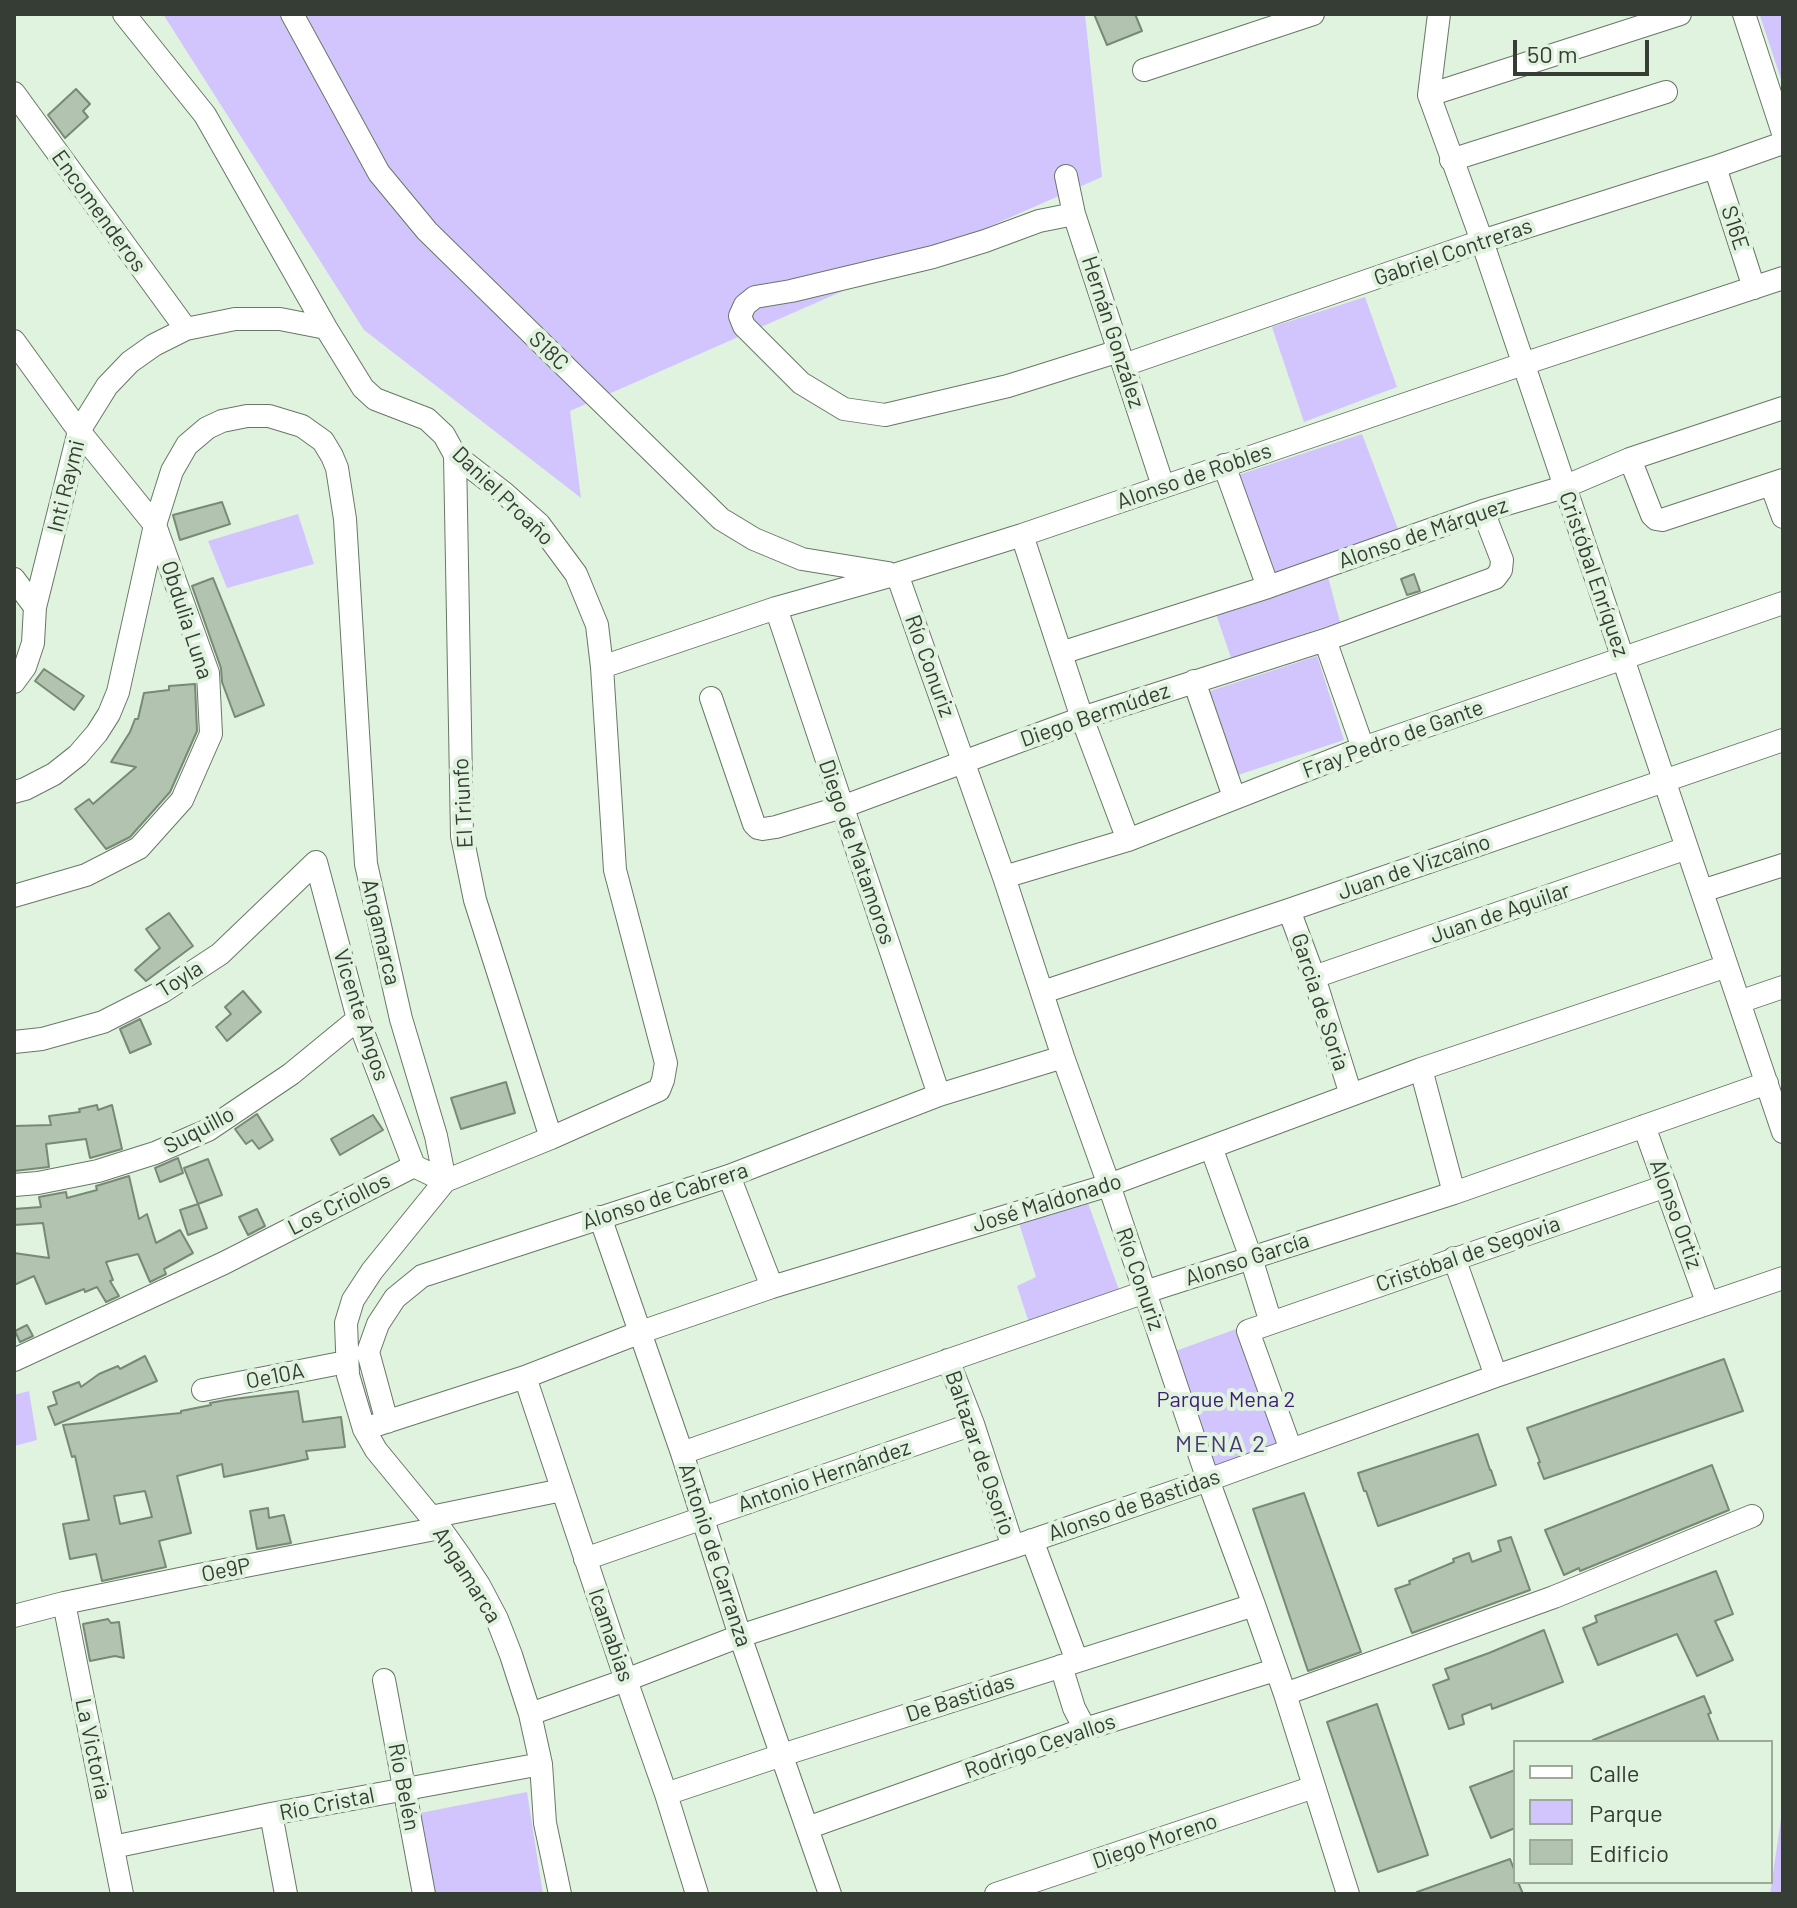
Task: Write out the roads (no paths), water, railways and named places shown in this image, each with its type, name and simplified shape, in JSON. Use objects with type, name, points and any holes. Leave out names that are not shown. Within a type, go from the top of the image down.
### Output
[{"type":"street","name":"Daniel Proaño","points":[[124,14],[205,115],[363,388],[375,399],[427,419],[444,435],[455,455],[539,524],[576,574],[597,625],[615,870],[666,1063],[659,1090],[551,1138]]},
{"type":"street","name":"S18C","points":[[292,14],[379,173],[427,231],[721,519],[754,539],[802,559],[897,574]]},
{"type":"street","points":[[1144,70],[1313,14]]},
{"type":"street","name":"Cristóbal Enríquez","points":[[1439,14],[1429,95],[1482,241],[1783,1132]]},
{"type":"street","points":[[1429,95],[1680,14]]},
{"type":"street","points":[[1744,14],[1783,133]]},
{"type":"street","points":[[1451,160],[1666,92]]},
{"type":"street","name":"Encomenderos","points":[[14,93],[186,329]]},
{"type":"street","name":"Gabriel Contreras","points":[[1074,214],[1039,221],[933,257],[755,297],[745,305],[740,316],[744,326],[801,383],[844,409],[885,415],[1122,358],[1783,143]]},
{"type":"street","name":"S16E","points":[[1715,167],[1754,288]]},
{"type":"street","name":"Hernán González","points":[[1066,176],[1074,214],[1163,486]]},
{"type":"street","name":"Alonso de Robles","points":[[602,667],[776,608],[1022,535],[1783,278]]},
{"type":"street","name":"Inti Raymi","points":[[14,682],[25,667],[33,643],[35,607],[79,431],[107,386],[130,362],[154,345],[186,329],[235,319],[280,319],[326,328]]},
{"type":"street","name":"Obdulia Luna","points":[[14,341],[79,431],[155,525],[208,673],[211,734],[182,800],[139,848],[86,875],[14,896]]},
{"type":"street","name":"Alonso de Márquez","points":[[1061,653],[1268,587],[1483,511],[1564,487],[1630,459],[1783,408]]},
{"type":"street","name":"Angamarca","points":[[14,792],[54,774],[78,755],[109,714],[118,692],[155,525],[172,471],[182,452],[196,436],[222,421],[269,416],[302,426],[323,441],[337,468],[345,519],[366,864],[401,1019],[436,1136],[445,1181],[372,1271],[353,1300],[346,1323],[346,1362],[356,1406],[376,1450],[435,1522],[479,1585],[497,1619],[530,1714],[541,1764],[545,1823],[560,1894]]},
{"type":"street","name":"El Triunfo","points":[[455,455],[462,836],[475,900],[551,1138]]},
{"type":"street","points":[[1630,459],[1656,519],[1662,520],[1777,482],[1783,517]]},
{"type":"street","points":[[1224,465],[1268,587]]},
{"type":"street","name":"Diego Bermúdez","points":[[711,698],[754,824],[758,828],[776,827],[842,807],[1082,718],[1325,640],[1495,578],[1501,570],[1502,560],[1483,511]]},
{"type":"street","points":[[1022,535],[1082,718],[1128,840]]},
{"type":"street","name":"Río Conuriz","points":[[897,574],[1004,877],[1208,1480],[1285,1694],[1348,1894]]},
{"type":"street","points":[[14,579],[35,607]]},
{"type":"street","name":"Fray Pedro de Gante","points":[[1004,877],[1128,840],[1363,748],[1783,603]]},
{"type":"street","name":"Diego de Matamoros","points":[[776,608],[939,1095]]},
{"type":"street","points":[[1325,640],[1363,748]]},
{"type":"street","points":[[1194,681],[1234,797]]},
{"type":"street","name":"Juan de Vizcaíno","points":[[1043,992],[1783,740]]},
{"type":"street","name":"Juan de Aguilar","points":[[1314,977],[1687,848]]},
{"type":"street","name":"Vicente Angos","points":[[316,862],[358,1019],[414,1166]]},
{"type":"street","name":"Toyla","points":[[14,1042],[42,1039],[103,1022],[162,992],[220,954],[316,862]]},
{"type":"street","points":[[1702,891],[1783,865]]},
{"type":"street","name":"Garcia de Soria","points":[[1289,910],[1314,977],[1351,1095]]},
{"type":"street","name":"José Maldonado","points":[[364,1429],[525,1377],[641,1332],[772,1287],[1109,1185],[1421,1069],[1727,966]]},
{"type":"street","points":[[1739,1002],[1783,987]]},
{"type":"street","name":"Suquillo","points":[[14,1185],[98,1171],[155,1153],[208,1130],[291,1074],[358,1019]]},
{"type":"street","name":"Alonso de Cabrera","points":[[387,1422],[368,1352],[378,1324],[395,1298],[422,1276],[729,1176],[939,1095],[1063,1057]]},
{"type":"street","points":[[1421,1069],[1454,1193]]},
{"type":"street","name":"Alonso García","points":[[682,1453],[1145,1292],[1454,1193],[1767,1083]]},
{"type":"street","name":"Alonso Ortiz","points":[[1644,1126],[1707,1302]]},
{"type":"street","points":[[445,1181],[551,1138]]},
{"type":"street","points":[[1211,1147],[1271,1323],[1248,1331],[1291,1450]]},
{"type":"street","name":"Los Criollos","points":[[14,1360],[224,1263],[414,1166],[445,1181]]},
{"type":"street","points":[[729,1176],[772,1287]]},
{"type":"street","name":"Cristóbal de Segovia","points":[[1271,1323],[1666,1186]]},
{"type":"street","name":"Antonio de Carranza","points":[[600,1217],[830,1894]]},
{"type":"street","points":[[1454,1258],[1496,1376]]},
{"type":"street","name":"Alonso de Bastidas","points":[[530,1714],[740,1636],[1208,1480],[1496,1376],[1783,1278]]},
{"type":"street","name":"Baltazar de Osorio","points":[[948,1360],[1069,1663]]},
{"type":"street","name":"Oe10A","points":[[203,1390],[346,1362]]},
{"type":"street","name":"Icamabias","points":[[525,1377],[697,1894]]},
{"type":"street","name":"Antonio Hernández","points":[[585,1559],[973,1424]]},
{"type":"street","name":"Oe9P","points":[[14,1616],[435,1522],[562,1490]]},
{"type":"street","points":[[1285,1694],[1554,1597],[1752,1516]]},
{"type":"street","name":"La Victoria","points":[[64,1603],[122,1894]]},
{"type":"street","name":"De Bastidas","points":[[666,1794],[1254,1605]]},
{"type":"street","points":[[1069,1663],[1074,1708],[1085,1729]]},
{"type":"street","name":"Rodrigo Cevallos","points":[[807,1828],[1085,1729],[1275,1670]]},
{"type":"street","name":"Río Belén","points":[[384,1680],[424,1894]]},
{"type":"street","name":"Río Cristal","points":[[113,1847],[541,1764]]},
{"type":"street","name":"Diego Moreno","points":[[996,1894],[1314,1787]]},
{"type":"street","points":[[271,1814],[286,1894]]},
{"type":"district","name":"MENA 2","points":[[1221,1444]]},
{"type":"park label","name":"Parque Mena 2","points":[[1226,1400]]}]
